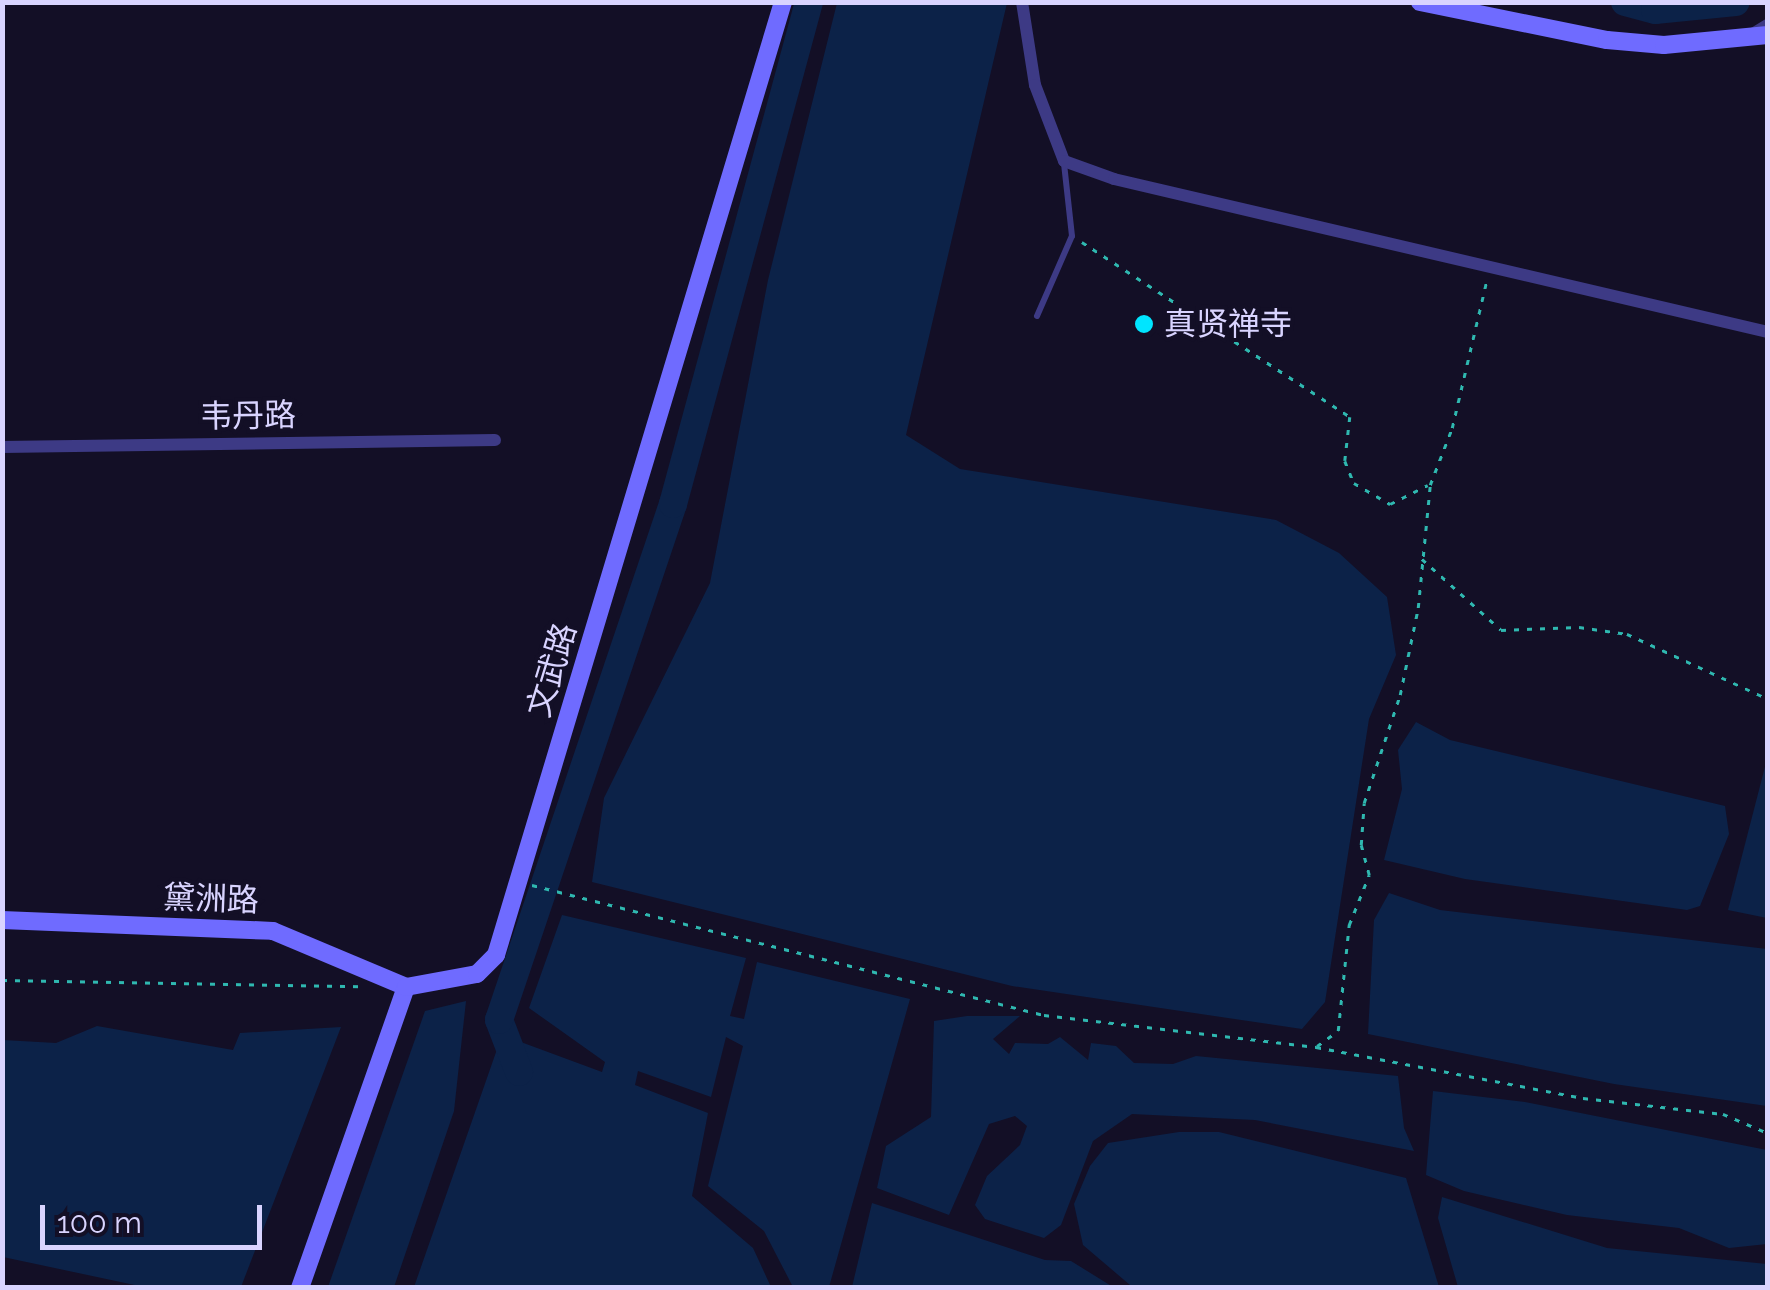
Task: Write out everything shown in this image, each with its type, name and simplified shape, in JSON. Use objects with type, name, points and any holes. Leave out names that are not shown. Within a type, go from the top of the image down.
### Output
[{"type":"main road","name":"文武路","points":[[406,987],[477,974],[496,955],[783,2]]},
{"type":"main road","points":[[1420,2],[1606,40],[1664,44],[1768,35]]},
{"type":"main road","name":"黛洲路","points":[[2,920],[273,931],[406,987]]},
{"type":"main road","points":[[300,1288],[406,987]]},
{"type":"street","points":[[1022,2],[1035,85],[1064,162],[1491,269],[1768,332]]},
{"type":"street","name":"韦丹路","points":[[2,447],[495,440]]},
{"type":"lane","points":[[1741,38],[1768,21]]},
{"type":"lane","points":[[1036,316],[1072,236],[1064,162]]},
{"type":"path","points":[[1072,236],[1350,417],[1345,461],[1354,483],[1390,504],[1430,484]]},
{"type":"path","points":[[1316,1047],[1338,1031],[1349,925],[1369,875],[1362,845],[1364,803],[1400,695],[1430,484],[1452,428],[1491,269]]},
{"type":"path","points":[[1421,558],[1500,630],[1579,627],[1627,634],[1768,700]]},
{"type":"path","points":[[522,882],[1044,1015],[1316,1047],[1583,1098],[1724,1114],[1768,1133]]},
{"type":"path","points":[[2,980],[368,986]]},
{"type":"water","points":[[837,3],[1007,3],[906,435],[960,469],[1276,520],[1339,553],[1387,597],[1396,655],[1369,719],[1325,1002],[1302,1029],[1012,986],[592,882],[604,798],[710,583],[768,280]]},
{"type":"water","points":[[1416,722],[1450,740],[1725,806],[1729,834],[1700,906],[1687,910],[1465,879],[1384,860],[1402,789],[1398,750]]},
{"type":"water","points":[[1767,759],[1767,918],[1728,910]]},
{"type":"water","points":[[1389,893],[1440,910],[1767,949],[1767,1106],[1614,1084],[1368,1034],[1374,920]]},
{"type":"water","points":[[562,915],[746,958],[730,1016],[744,1019],[757,962],[910,999],[829,1287],[793,1287],[764,1231],[708,1186],[743,1046],[726,1037],[711,1097],[638,1071],[635,1085],[708,1113],[692,1196],[753,1248],[771,1287],[414,1287],[502,1035],[602,1072],[605,1062],[529,1008]]},
{"type":"water","points":[[466,1001],[454,1111],[394,1287],[328,1287],[425,1011]]},
{"type":"water","points":[[967,1016],[1020,1016],[993,1039],[1009,1054],[1015,1043],[1048,1044],[1060,1037],[1088,1060],[1091,1043],[1116,1046],[1134,1063],[1173,1064],[1196,1056],[1398,1076],[1404,1128],[1414,1151],[1255,1120],[1132,1114],[1093,1141],[1061,1225],[1044,1238],[985,1219],[975,1205],[987,1176],[1020,1145],[1027,1126],[1015,1116],[989,1124],[949,1215],[877,1188],[886,1146],[931,1117],[934,1021]]},
{"type":"water","points":[[97,1026],[233,1050],[240,1033],[341,1027],[241,1287],[144,1287],[3,1257],[3,1040],[56,1043]]},
{"type":"water","points":[[1433,1091],[1525,1102],[1767,1150],[1767,1244],[1729,1248],[1679,1228],[1567,1215],[1464,1191],[1426,1175]]},
{"type":"water","points":[[1179,1132],[1219,1132],[1406,1178],[1439,1287],[1130,1285],[1083,1245],[1074,1204],[1090,1166],[1108,1143]]},
{"type":"water","points":[[1442,1197],[1607,1248],[1767,1264],[1767,1287],[1458,1287],[1438,1218]]},
{"type":"water","points":[[872,1203],[1045,1260],[1071,1261],[1113,1287],[852,1287]]},
{"type":"waterway","points":[[519,1072],[499,1020],[673,504],[809,2]]},
{"type":"waterway","points":[[1625,2],[1655,10],[1736,2]]},
{"type":"place","name":"真贤禅寺","points":[[1144,324]]}]
